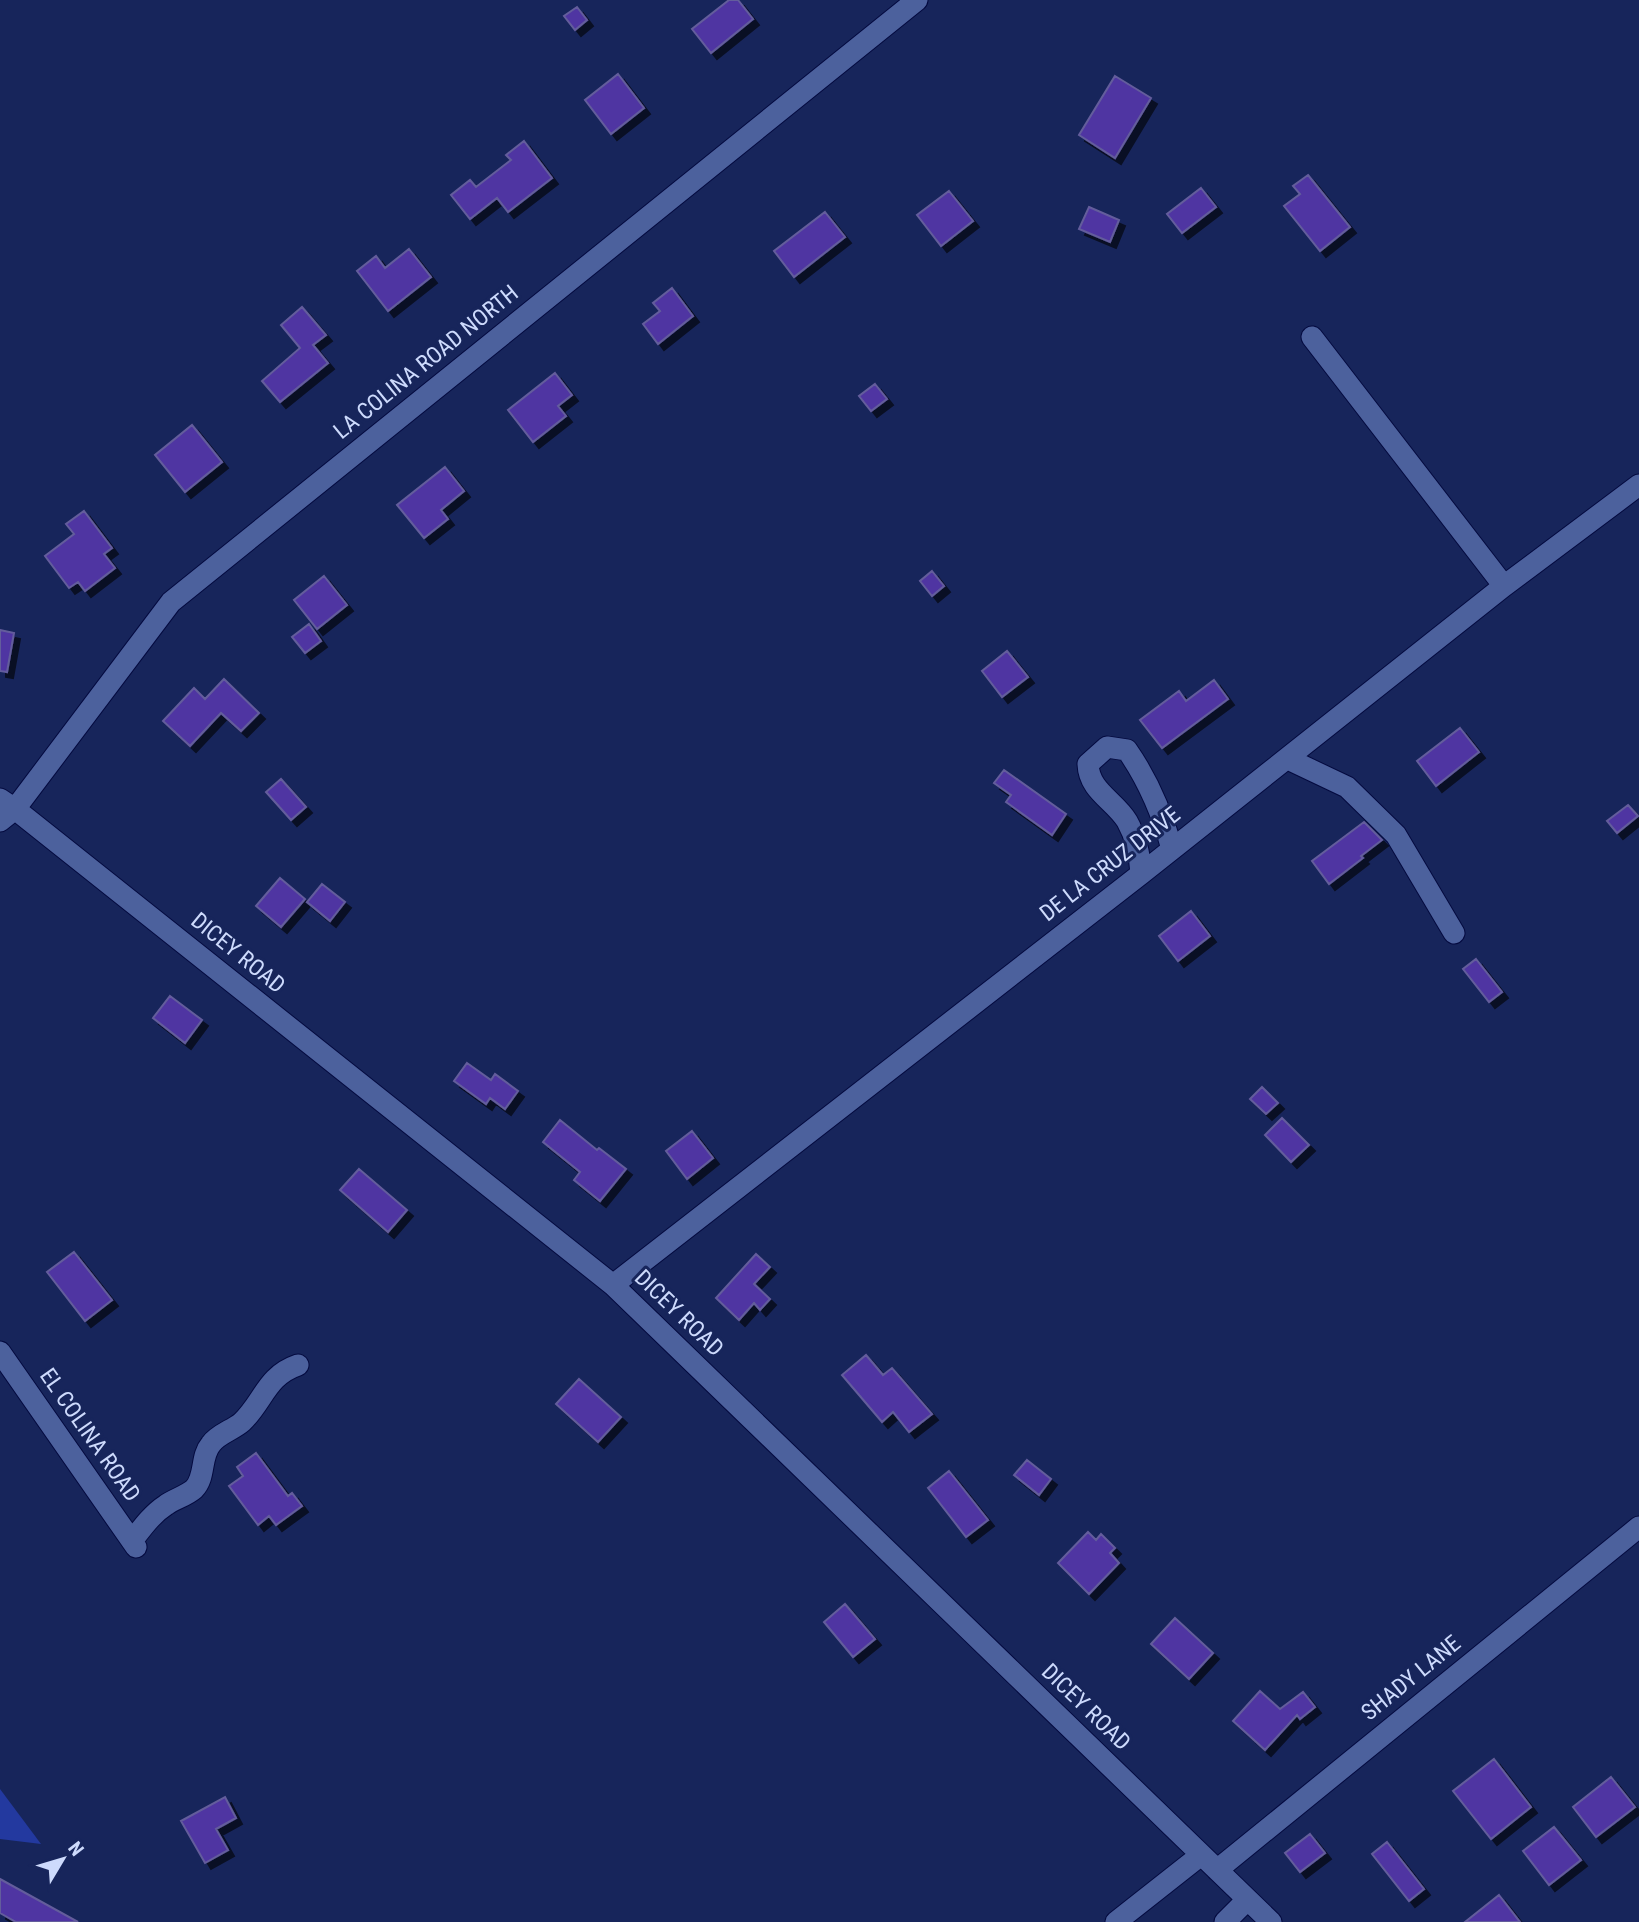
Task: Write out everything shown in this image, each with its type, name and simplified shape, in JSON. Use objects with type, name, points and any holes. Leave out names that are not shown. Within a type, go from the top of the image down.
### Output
[{"type":"street","name":"LA COLINA ROAD NORTH","points":[[5,810],[171,602],[916,0]]},
{"type":"street","points":[[1312,337],[1504,586]]},
{"type":"street","name":"DE LA CRUZ DRIVE","points":[[613,1285],[1288,759],[1504,586],[1639,485]]},
{"type":"street","points":[[1141,874],[1135,839],[1126,820],[1088,778],[1088,764],[1107,747],[1127,750],[1142,771],[1166,824],[1172,849]]},
{"type":"street","points":[[1288,759],[1347,787],[1396,835],[1454,933]]},
{"type":"street","name":"DICEY ROAD","points":[[5,810],[613,1285],[1270,1922]]},
{"type":"street","name":"EL COLINA ROAD","points":[[0,1352],[134,1544],[144,1525],[164,1506],[194,1489],[201,1479],[203,1460],[211,1443],[243,1421],[272,1380],[283,1370],[298,1365]]},
{"type":"street","name":"SHADY LANE","points":[[1217,1870],[1639,1527]]},
{"type":"street","points":[[1116,1922],[1201,1855]]},
{"type":"street","points":[[1225,1922],[1247,1900]]},
{"type":"shaded area","points":[[0,1789],[41,1844],[0,1839]]},
{"type":"building","points":[[729,0],[738,0],[753,19],[711,53],[692,29]]},
{"type":"building","points":[[577,7],[587,20],[575,30],[564,16]]},
{"type":"building","points":[[618,74],[644,108],[611,134],[585,100]]},
{"type":"building","points":[[1115,76],[1151,98],[1115,158],[1079,135]]},
{"type":"building","points":[[524,141],[552,178],[508,212],[497,198],[470,219],[451,195],[470,180],[476,187],[511,160],[506,155]]},
{"type":"building","points":[[1308,175],[1350,227],[1320,251],[1284,206],[1300,194],[1293,186]]},
{"type":"building","points":[[1201,188],[1216,207],[1182,233],[1167,214]]},
{"type":"building","points":[[949,191],[973,221],[941,246],[917,215]]},
{"type":"building","points":[[1089,207],[1119,220],[1110,242],[1079,229]]},
{"type":"building","points":[[825,212],[845,237],[794,277],[774,251]]},
{"type":"building","points":[[409,249],[431,277],[388,311],[357,271],[376,256],[385,268]]},
{"type":"building","points":[[672,288],[693,316],[658,344],[643,324],[660,311],[653,303]]},
{"type":"building","points":[[302,307],[326,335],[313,345],[328,363],[280,402],[262,381],[300,348],[281,325]]},
{"type":"building","points":[[555,373],[572,395],[558,406],[566,416],[533,442],[508,410]]},
{"type":"building","points":[[875,384],[887,399],[871,411],[859,396]]},
{"type":"building","points":[[192,425],[222,462],[185,492],[155,455]]},
{"type":"building","points":[[445,467],[464,491],[441,510],[448,519],[424,538],[397,505]]},
{"type":"building","points":[[84,511],[112,548],[104,554],[115,568],[85,591],[78,582],[69,588],[45,556],[74,534],[66,524]]},
{"type":"building","points":[[932,571],[944,586],[932,596],[920,581]]},
{"type":"building","points":[[324,576],[347,605],[317,629],[294,600]]},
{"type":"building","points":[[309,624],[321,641],[305,653],[292,637]]},
{"type":"building","points":[[0,630],[14,633],[7,672],[0,671]]},
{"type":"building","points":[[1007,651],[1028,677],[1002,697],[982,671]]},
{"type":"building","points":[[224,679],[259,713],[241,731],[221,713],[190,746],[163,721],[194,688],[205,699]]},
{"type":"building","points":[[1214,680],[1228,699],[1162,748],[1140,720],[1179,691],[1186,701]]},
{"type":"building","points":[[1460,728],[1479,752],[1436,786],[1417,761]]},
{"type":"building","points":[[1004,770],[1066,814],[1052,835],[1006,802],[1011,795],[994,783]]},
{"type":"building","points":[[281,779],[306,807],[291,820],[266,792]]},
{"type":"building","points":[[1628,805],[1638,816],[1617,833],[1607,821]]},
{"type":"building","points":[[1364,822],[1382,840],[1329,884],[1312,861]]},
{"type":"building","points":[[280,878],[305,899],[281,927],[256,906]]},
{"type":"building","points":[[322,884],[345,902],[330,921],[307,902]]},
{"type":"building","points":[[1191,911],[1210,936],[1178,961],[1159,936]]},
{"type":"building","points":[[1476,959],[1502,992],[1489,1002],[1463,969]]},
{"type":"building","points":[[170,996],[202,1020],[185,1043],[153,1018]]},
{"type":"building","points":[[467,1063],[491,1080],[495,1074],[518,1091],[505,1109],[490,1098],[486,1104],[454,1081]]},
{"type":"building","points":[[1262,1087],[1278,1103],[1266,1114],[1250,1099]]},
{"type":"building","points":[[1282,1118],[1309,1145],[1291,1162],[1265,1135]]},
{"type":"building","points":[[560,1120],[626,1169],[600,1201],[574,1180],[580,1172],[543,1142]]},
{"type":"building","points":[[692,1131],[713,1158],[687,1179],[666,1151]]},
{"type":"building","points":[[359,1169],[407,1210],[388,1232],[340,1190]]},
{"type":"building","points":[[74,1252],[112,1300],[85,1321],[47,1272]]},
{"type":"building","points":[[756,1254],[770,1267],[754,1284],[770,1299],[760,1310],[754,1303],[739,1320],[716,1298]]},
{"type":"building","points":[[866,1355],[883,1375],[892,1368],[932,1414],[909,1432],[893,1412],[882,1422],[842,1375]]},
{"type":"building","points":[[579,1379],[621,1417],[598,1442],[556,1404]]},
{"type":"building","points":[[256,1453],[288,1496],[292,1493],[302,1506],[276,1525],[269,1516],[258,1525],[229,1486],[243,1476],[237,1467]]},
{"type":"building","points":[[1027,1460],[1051,1479],[1039,1495],[1014,1475]]},
{"type":"building","points":[[949,1471],[988,1520],[966,1537],[928,1488]]},
{"type":"building","points":[[1088,1532],[1096,1540],[1101,1534],[1115,1548],[1110,1553],[1119,1563],[1089,1594],[1058,1563]]},
{"type":"building","points":[[845,1604],[875,1639],[853,1657],[824,1622]]},
{"type":"building","points":[[1175,1618],[1213,1653],[1189,1679],[1151,1644]]},
{"type":"building","points":[[1260,1691],[1280,1709],[1303,1692],[1315,1707],[1300,1719],[1297,1715],[1265,1750],[1233,1721]]},
{"type":"building","points":[[1494,1759],[1531,1807],[1491,1839],[1453,1791]]},
{"type":"building","points":[[1611,1777],[1635,1807],[1596,1837],[1573,1807]]},
{"type":"building","points":[[225,1797],[236,1818],[216,1829],[228,1850],[205,1863],[181,1821]]},
{"type":"building","points":[[1554,1827],[1581,1860],[1549,1885],[1523,1851]]},
{"type":"building","points":[[1310,1834],[1325,1853],[1300,1872],[1285,1853]]},
{"type":"building","points":[[1387,1842],[1424,1889],[1409,1901],[1372,1854]]},
{"type":"building","points":[[0,1879],[78,1922],[16,1922],[0,1913]]},
{"type":"building","points":[[1499,1895],[1520,1922],[1465,1922]]}]
